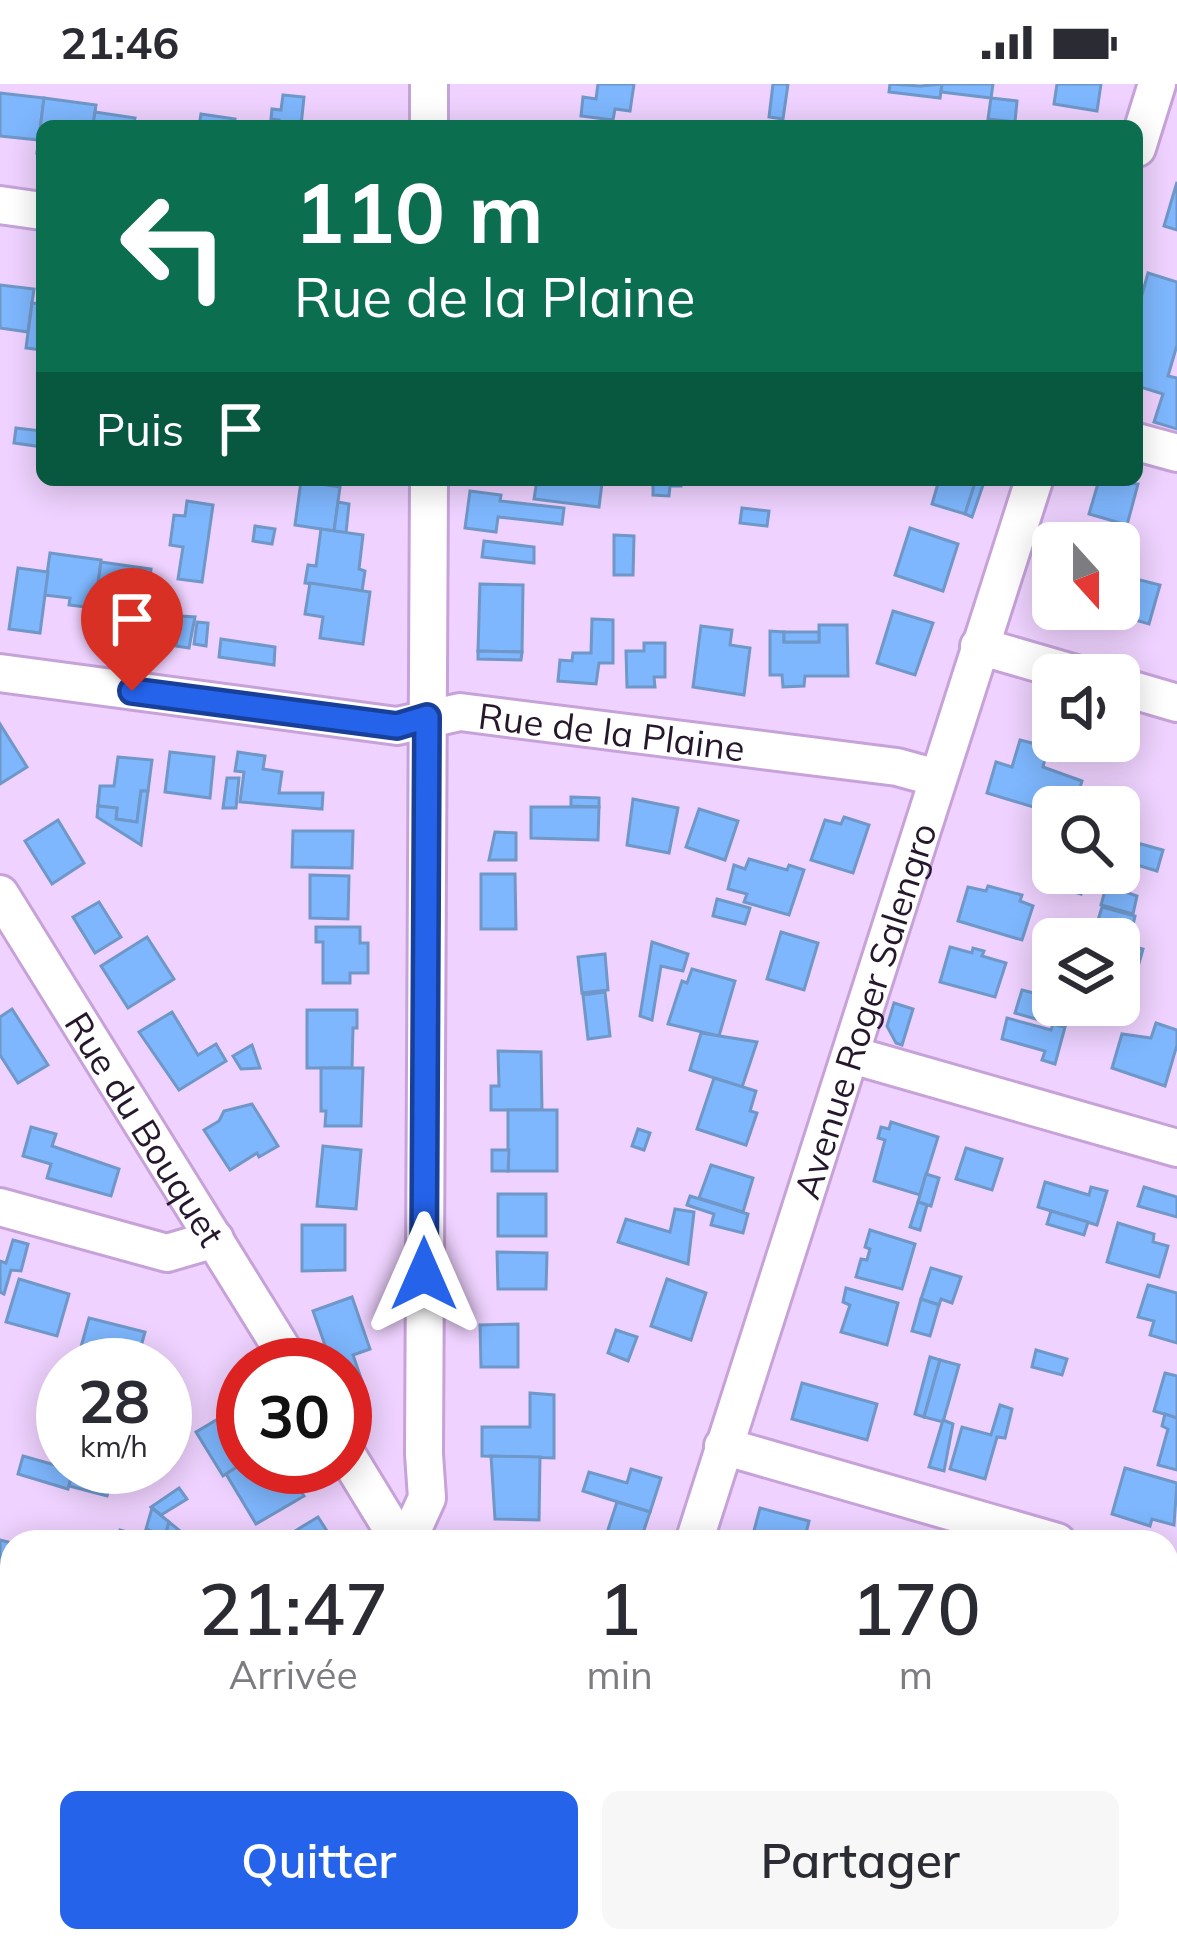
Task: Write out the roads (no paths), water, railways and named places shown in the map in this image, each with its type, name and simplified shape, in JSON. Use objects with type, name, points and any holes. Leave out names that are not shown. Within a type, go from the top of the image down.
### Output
[{"type":"street","points":[[429,84],[429,120]]},
{"type":"street","points":[[1143,129],[1157,84]]},
{"type":"street","points":[[0,206],[36,210]]},
{"type":"street","points":[[1143,444],[1177,453]]},
{"type":"street","points":[[410,1530],[427,1498],[429,486]]},
{"type":"street","name":"Avenue Roger Salengro","points":[[698,1530],[1032,486]]},
{"type":"street","points":[[979,646],[1032,661]]},
{"type":"street","name":"Rue de la Plaine","points":[[0,673],[397,726],[460,712],[897,767],[937,778]]},
{"type":"street","points":[[1140,692],[1177,703]]},
{"type":"street","name":"Rue du Bouquet","points":[[0,894],[275,1338]]},
{"type":"street","points":[[852,1055],[1177,1148]]},
{"type":"street","points":[[0,1207],[167,1253],[214,1239]]},
{"type":"street","points":[[723,1446],[1015,1530]]},
{"type":"street","points":[[372,1493],[396,1530]]}]
